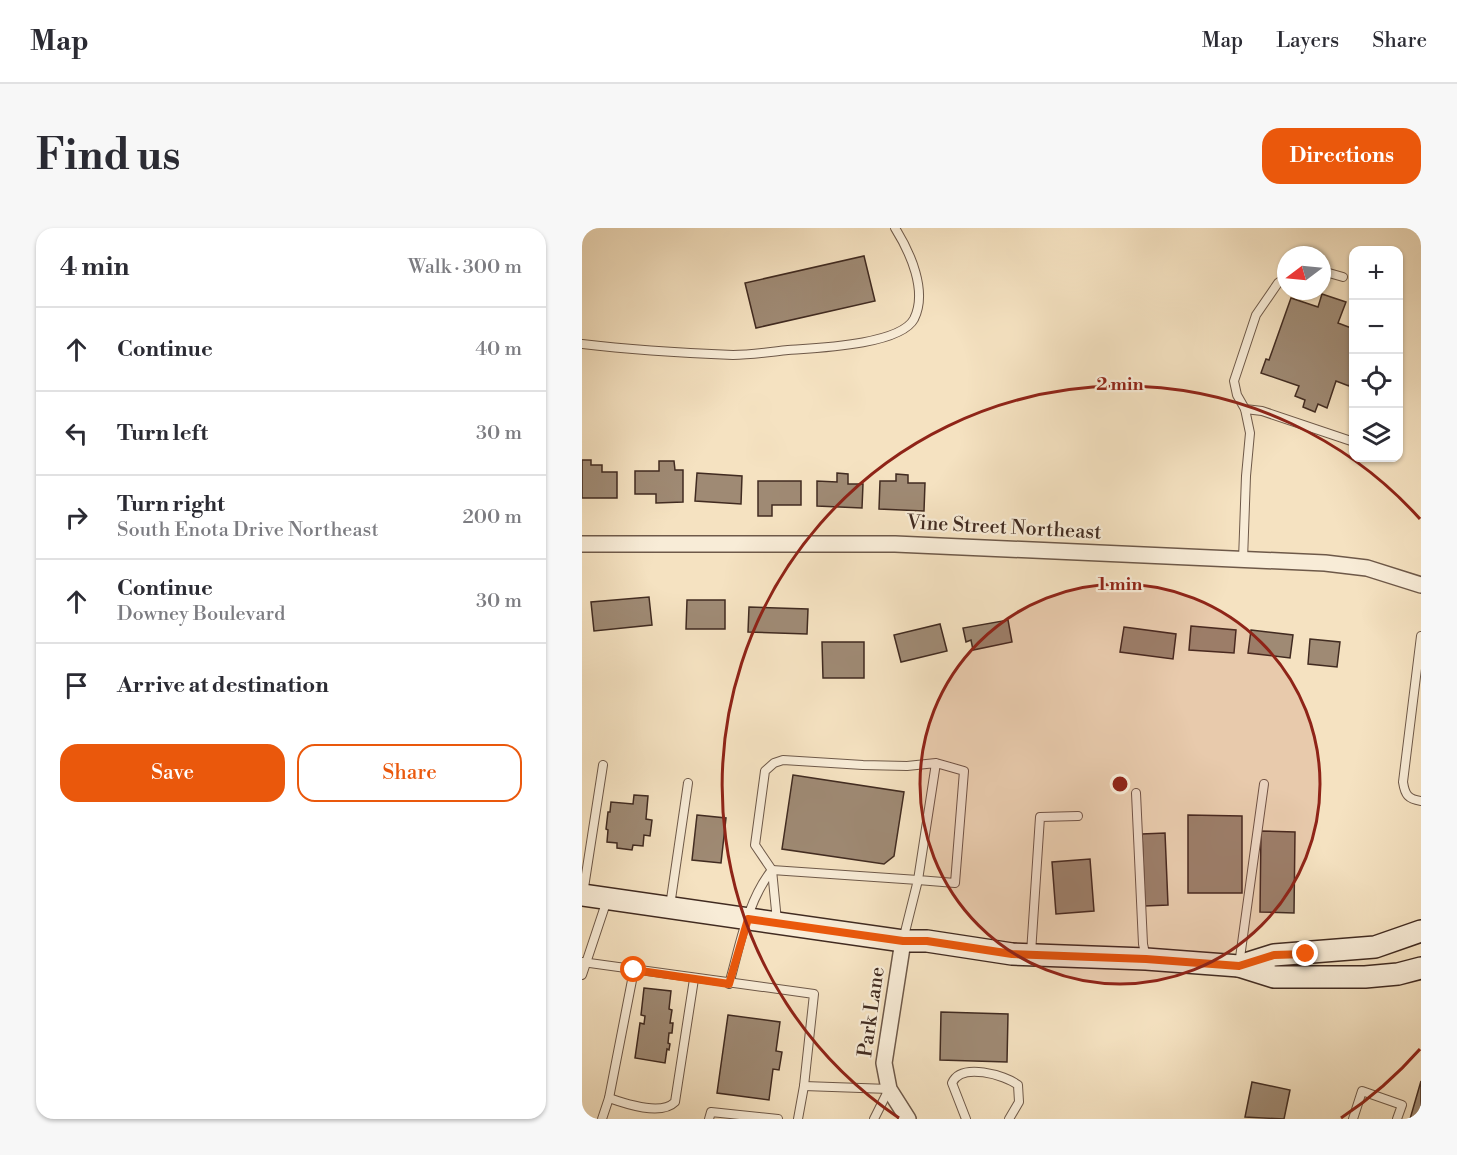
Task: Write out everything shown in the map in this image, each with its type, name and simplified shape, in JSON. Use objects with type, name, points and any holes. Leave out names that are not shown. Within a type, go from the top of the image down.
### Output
[{"type":"main road","points":[[583,896],[1012,954],[1146,959],[1239,966],[1274,977],[1365,977],[1398,974],[1421,968]]},
{"type":"main road","points":[[1239,966],[1274,955],[1376,947],[1421,931]]},
{"type":"main road","points":[[1365,977],[1399,984],[1421,984]]},
{"type":"street","name":"Vine Street Northeast","points":[[582,544],[895,544],[1324,563],[1367,568],[1421,585]]},
{"type":"street","name":"Park Lane","points":[[903,941],[884,1063],[889,1089],[908,1119]]},
{"type":"lane","points":[[582,344],[736,355],[856,344],[896,334],[913,321],[920,299],[908,253],[895,228]]},
{"type":"lane","points":[[1331,274],[1342,277]]},
{"type":"lane","points":[[1243,560],[1250,433],[1245,409],[1237,395],[1234,381],[1256,315],[1277,284]]},
{"type":"lane","points":[[1245,409],[1262,411],[1349,441]]},
{"type":"lane","points":[[1421,642],[1403,782],[1407,796],[1410,799],[1421,801]]},
{"type":"lane","points":[[772,870],[955,883],[964,771],[936,763],[907,766],[783,760],[774,763],[765,771],[755,845],[772,870],[777,923]]},
{"type":"lane","points":[[903,941],[918,880],[936,763]]},
{"type":"lane","points":[[583,896],[603,765]]},
{"type":"lane","points":[[670,908],[688,783]]},
{"type":"lane","points":[[1239,966],[1264,784]]},
{"type":"lane","points":[[1136,793],[1143,944],[1146,959]]},
{"type":"lane","points":[[1031,955],[1040,818],[1078,816]]},
{"type":"lane","points":[[729,984],[748,919],[763,882],[772,870]]},
{"type":"lane","points":[[582,975],[584,963],[607,899]]},
{"type":"lane","points":[[584,963],[814,994],[798,1119]]},
{"type":"lane","points":[[602,1119],[609,1098],[634,970]]},
{"type":"lane","points":[[609,1098],[636,1106],[662,1109],[675,1102],[694,979]]},
{"type":"lane","points":[[966,1119],[952,1083],[954,1078],[961,1073],[970,1072],[1008,1077],[1018,1085],[1019,1102],[1009,1119]]},
{"type":"lane","points":[[804,1086],[889,1089],[874,1119]]},
{"type":"lane","points":[[1353,1119],[1362,1091],[1402,1105],[1397,1119]]},
{"type":"lane","points":[[709,1119],[711,1112],[778,1119]]},
{"type":"building","points":[[864,256],[875,301],[756,328],[745,283]]},
{"type":"building","points":[[1331,297],[1346,302],[1338,323],[1349,327],[1349,386],[1336,381],[1327,408],[1318,404],[1315,412],[1303,407],[1305,400],[1295,396],[1299,386],[1261,373],[1266,359],[1269,360],[1290,300],[1318,307],[1320,300],[1331,300]]},
{"type":"building","points":[[582,460],[591,460],[591,465],[602,465],[602,472],[617,472],[617,498],[582,498]]},
{"type":"building","points":[[659,461],[674,461],[675,470],[683,470],[683,502],[656,503],[656,494],[635,494],[635,471],[659,471]]},
{"type":"building","points":[[697,473],[742,476],[741,504],[695,501]]},
{"type":"building","points":[[837,473],[848,474],[848,484],[863,484],[862,508],[817,506],[817,481],[837,482]]},
{"type":"building","points":[[896,474],[908,475],[908,483],[925,483],[924,511],[879,509],[880,481],[896,481]]},
{"type":"building","points":[[758,481],[801,481],[801,505],[772,505],[772,516],[758,516]]},
{"type":"building","points":[[649,597],[652,625],[594,631],[591,602]]},
{"type":"building","points":[[687,600],[725,600],[725,629],[686,629]]},
{"type":"building","points":[[749,607],[808,609],[807,634],[748,632]]},
{"type":"building","points":[[1008,620],[1012,642],[973,650],[971,640],[966,642],[963,628]]},
{"type":"building","points":[[940,624],[947,651],[901,662],[894,635]]},
{"type":"building","points":[[1191,626],[1236,630],[1234,653],[1189,650]]},
{"type":"building","points":[[1124,627],[1176,634],[1173,659],[1120,652]]},
{"type":"building","points":[[1251,630],[1293,635],[1290,658],[1248,653]]},
{"type":"building","points":[[1310,639],[1340,642],[1337,667],[1308,664]]},
{"type":"building","points":[[822,642],[864,642],[864,678],[823,678]]},
{"type":"building","points":[[793,775],[904,792],[894,856],[884,864],[782,849]]},
{"type":"building","points":[[634,795],[648,796],[646,819],[652,820],[650,836],[644,835],[643,846],[633,845],[632,850],[617,848],[617,843],[607,842],[608,830],[606,829],[611,802],[633,804]]},
{"type":"building","points":[[697,815],[726,818],[721,863],[692,860]]},
{"type":"building","points":[[1188,815],[1242,816],[1242,893],[1188,893]]},
{"type":"building","points":[[1261,831],[1295,832],[1294,913],[1260,912]]},
{"type":"building","points":[[1165,833],[1168,905],[1145,906],[1142,834]]},
{"type":"building","points":[[1090,859],[1094,911],[1056,914],[1052,862]]},
{"type":"building","points":[[644,988],[671,991],[669,1009],[672,1010],[670,1023],[673,1023],[672,1033],[669,1033],[668,1043],[670,1044],[665,1063],[635,1058],[640,1023],[644,1024],[645,1016],[641,1015]]},
{"type":"building","points":[[941,1012],[1008,1014],[1007,1062],[940,1060]]},
{"type":"building","points":[[728,1015],[780,1022],[776,1051],[782,1052],[779,1070],[773,1069],[769,1100],[717,1093]]},
{"type":"building","points":[[1421,1081],[1421,1119],[1410,1119]]},
{"type":"building","points":[[1252,1082],[1290,1090],[1284,1119],[1245,1117]]},
{"type":"route","points":[[634,970],[729,984],[748,919],[1012,954],[1146,959],[1239,966],[1274,955],[1306,954]]}]
